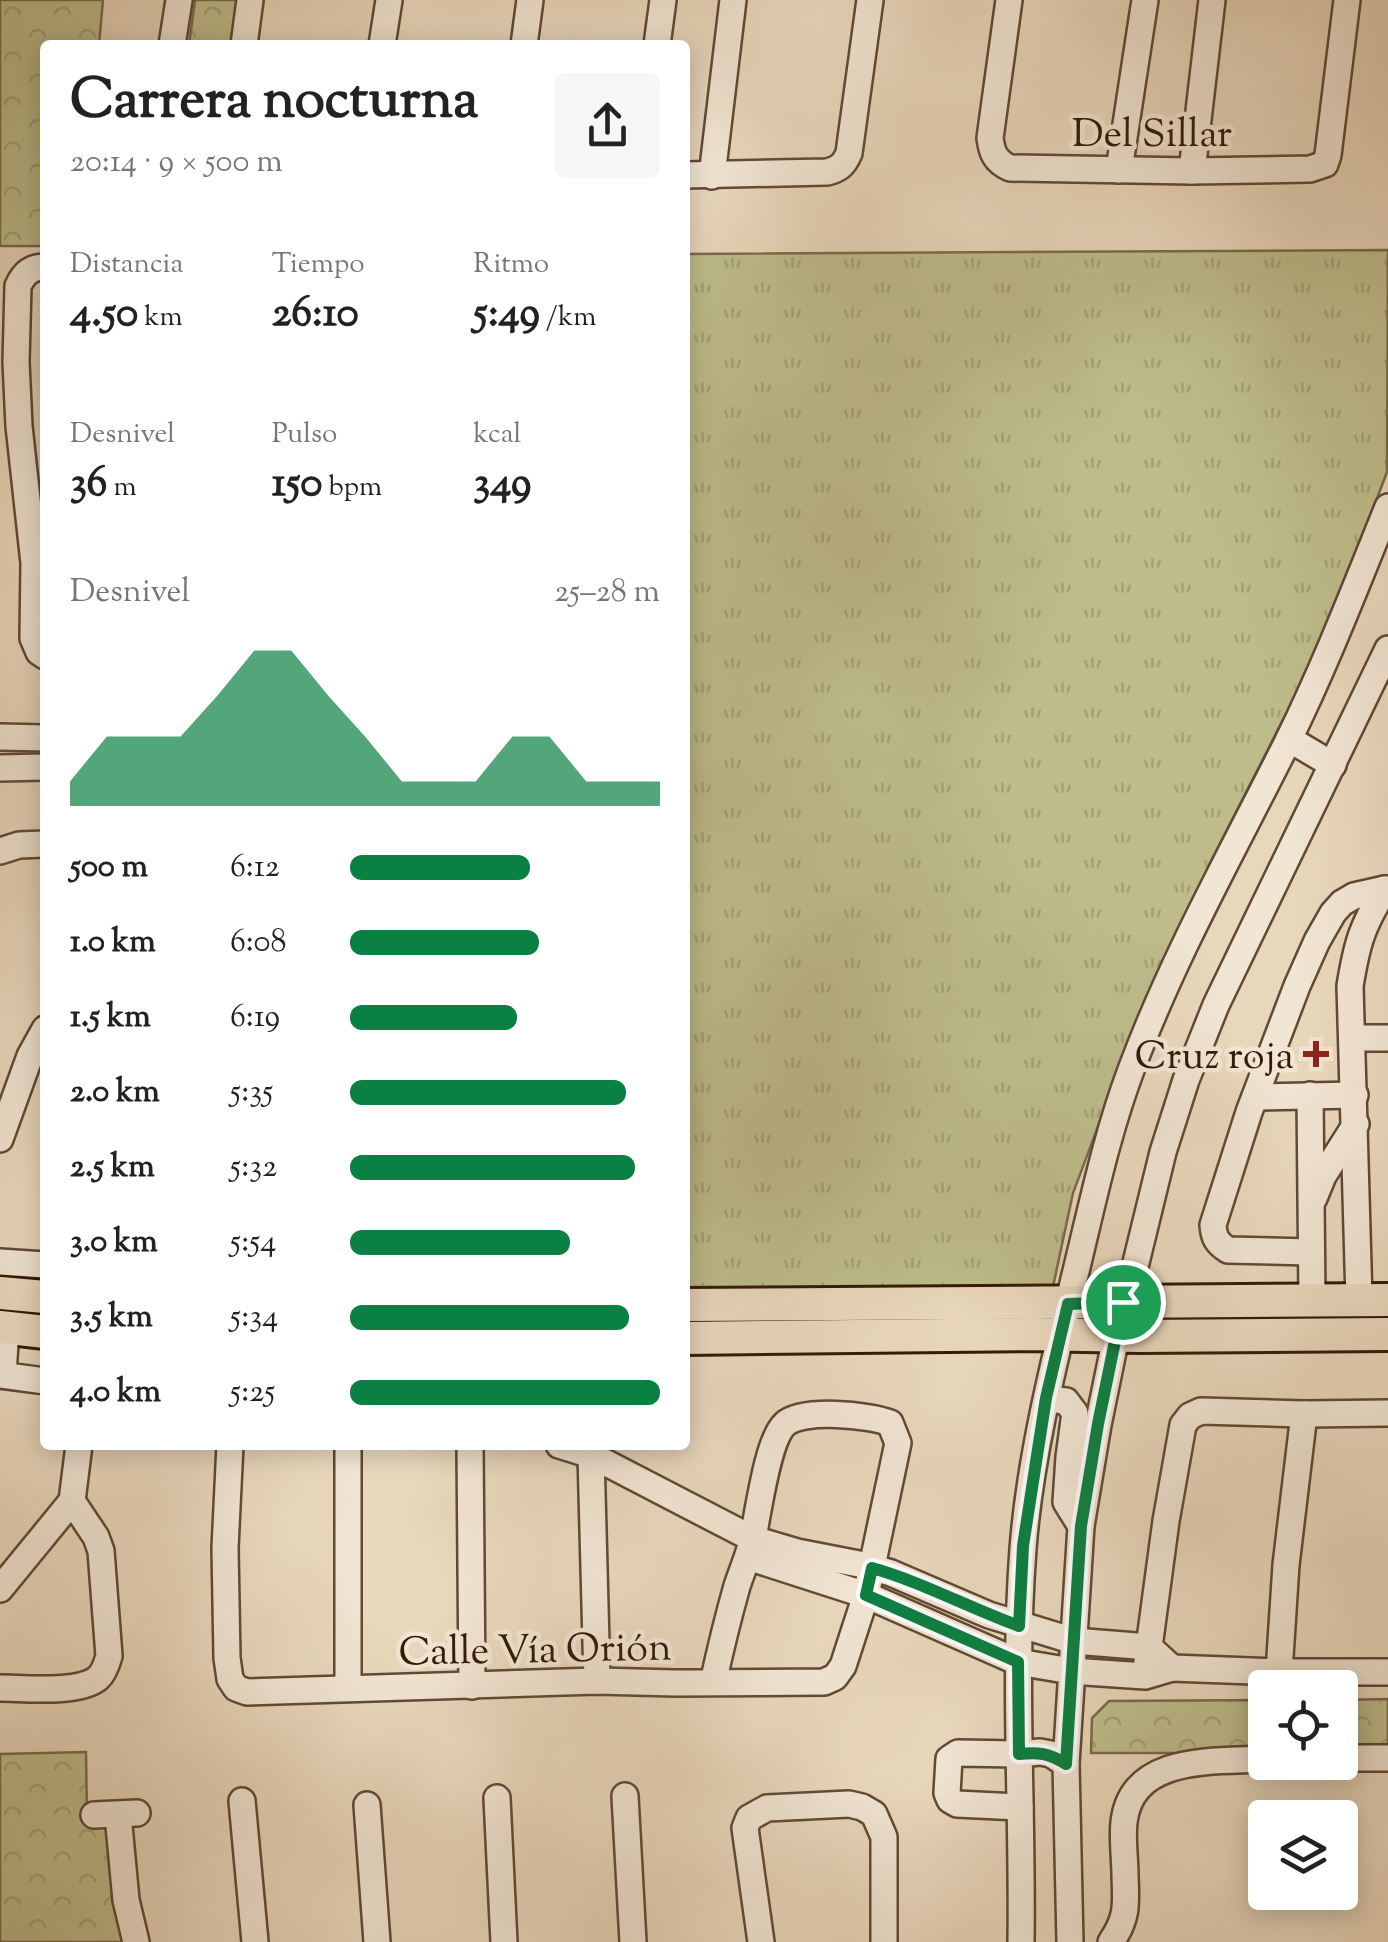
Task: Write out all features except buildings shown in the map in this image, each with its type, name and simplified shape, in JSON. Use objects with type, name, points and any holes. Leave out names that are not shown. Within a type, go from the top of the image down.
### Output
[{"type":"main road","points":[[0,1293],[40,1297]]},
{"type":"main road","points":[[690,1338],[1064,1319],[1123,1302],[1374,1300]]},
{"type":"main road","points":[[690,1304],[1064,1319],[1116,1335],[1388,1334]]},
{"type":"main road","points":[[3,1327],[40,1331]]},
{"type":"street","points":[[173,40],[178,0]]},
{"type":"street","points":[[245,40],[250,0]]},
{"type":"street","points":[[383,40],[389,0]]},
{"type":"street","points":[[525,40],[530,0]]},
{"type":"street","points":[[658,40],[663,0]]},
{"type":"street","points":[[712,176],[733,0]]},
{"type":"street","points":[[690,175],[827,172],[844,164],[849,153],[870,0]]},
{"type":"street","name":"Del Sillar","points":[[1009,0],[990,138],[998,162],[1010,168],[1192,171],[1318,168],[1324,164],[1347,0]]},
{"type":"street","points":[[1118,170],[1145,0]]},
{"type":"street","points":[[1192,171],[1212,0]]},
{"type":"street","points":[[34,272],[17,298],[18,426],[34,563],[33,638],[40,650]]},
{"type":"street","points":[[1020,1942],[1018,1662],[1023,1546],[1046,1398],[1105,1152],[1161,995],[1288,739],[1388,507]]},
{"type":"street","points":[[1070,1942],[1066,1764],[1081,1526],[1123,1302],[1163,1152],[1216,1005],[1388,648]]},
{"type":"street","points":[[0,737],[40,738]]},
{"type":"street","points":[[1288,739],[1333,765]]},
{"type":"street","points":[[0,768],[40,767]]},
{"type":"street","points":[[1,850],[40,844]]},
{"type":"street","points":[[1374,1300],[1356,1124],[1350,986],[1358,940],[1387,884]]},
{"type":"street","points":[[1311,1252],[1228,1250],[1218,1244],[1214,1225],[1255,1097],[1317,941],[1342,903],[1387,884]]},
{"type":"street","points":[[1353,1038],[1388,1038]]},
{"type":"street","points":[[0,1139],[24,1070],[40,1039]]},
{"type":"street","points":[[1310,1095],[1312,1300]]},
{"type":"street","points":[[1255,1097],[1355,1095]]},
{"type":"street","points":[[1310,1206],[1356,1124]]},
{"type":"street","points":[[0,1262],[40,1266]]},
{"type":"street","points":[[3,1327],[2,1374],[40,1375]]},
{"type":"street","points":[[1046,1398],[1066,1401],[1075,1412],[1066,1502],[1081,1526]]},
{"type":"street","points":[[1145,1676],[1176,1463],[1183,1425],[1190,1416],[1200,1411],[1388,1414]]},
{"type":"street","points":[[1279,1670],[1286,1566],[1304,1414]]},
{"type":"street","points":[[713,1684],[772,1448],[782,1425],[793,1419],[810,1415],[864,1416],[890,1423],[898,1443],[866,1595]]},
{"type":"street","points":[[0,1589],[72,1501],[78,1450]]},
{"type":"street","name":"Calle Vía Orión","points":[[230,1450],[225,1548],[227,1640],[230,1679],[236,1688],[246,1692],[597,1681],[824,1682],[835,1677],[843,1666],[866,1595]]},
{"type":"street","points":[[348,1450],[348,1688]]},
{"type":"street","points":[[470,1450],[472,1686]]},
{"type":"street","points":[[576,1450],[592,1455],[750,1548],[1018,1662],[1072,1671],[1145,1676],[1172,1668],[1248,1671]]},
{"type":"street","points":[[592,1455],[597,1681]]},
{"type":"street","points":[[0,1688],[75,1687],[98,1678],[109,1656],[104,1571],[96,1537],[72,1501]]},
{"type":"street","points":[[750,1548],[797,1552],[872,1568],[1019,1626],[1074,1641],[1148,1648],[1172,1668]]},
{"type":"street","points":[[1358,1672],[1388,1672]]},
{"type":"street","points":[[1020,1808],[958,1804],[950,1800],[949,1758],[958,1752],[1040,1752],[1066,1764]]},
{"type":"street","points":[[1358,1758],[1388,1758]]},
{"type":"street","points":[[1111,1942],[1126,1908],[1124,1821],[1131,1798],[1142,1782],[1188,1764],[1248,1761]]},
{"type":"street","points":[[625,1796],[634,1942]]},
{"type":"street","points":[[496,1798],[504,1942]]},
{"type":"street","points":[[242,1802],[255,1942]]},
{"type":"street","points":[[761,1942],[745,1828],[749,1818],[767,1808],[848,1804],[874,1814],[884,1837],[884,1942]]},
{"type":"street","points":[[367,1805],[377,1942]]},
{"type":"street","points":[[116,1814],[126,1900],[136,1942]]},
{"type":"green space","points":[[0,0],[103,0],[99,40],[40,40],[40,246],[0,246]]},
{"type":"green space","points":[[195,0],[242,0],[237,40],[190,40]]},
{"type":"green space","points":[[1388,250],[1387,472],[1311,665],[1211,861],[1130,1041],[1073,1193],[1051,1296],[690,1299],[690,254]]},
{"type":"green space","points":[[1388,1699],[1388,1753],[1358,1753],[1358,1700]]},
{"type":"green space","points":[[1248,1700],[1248,1753],[1091,1753],[1092,1718],[1109,1701]]},
{"type":"green space","points":[[86,1752],[87,1820],[117,1820],[130,1942],[0,1942],[0,1754]]},
{"type":"place","name":"Cruz roja","points":[[1316,1054]]},
{"type":"route","points":[[1123,1302],[1081,1526],[1066,1764],[1051,1754],[1019,1754],[1018,1662],[866,1595],[872,1568],[1019,1626],[1023,1546],[1046,1398],[1068,1304],[1123,1302]]}]
